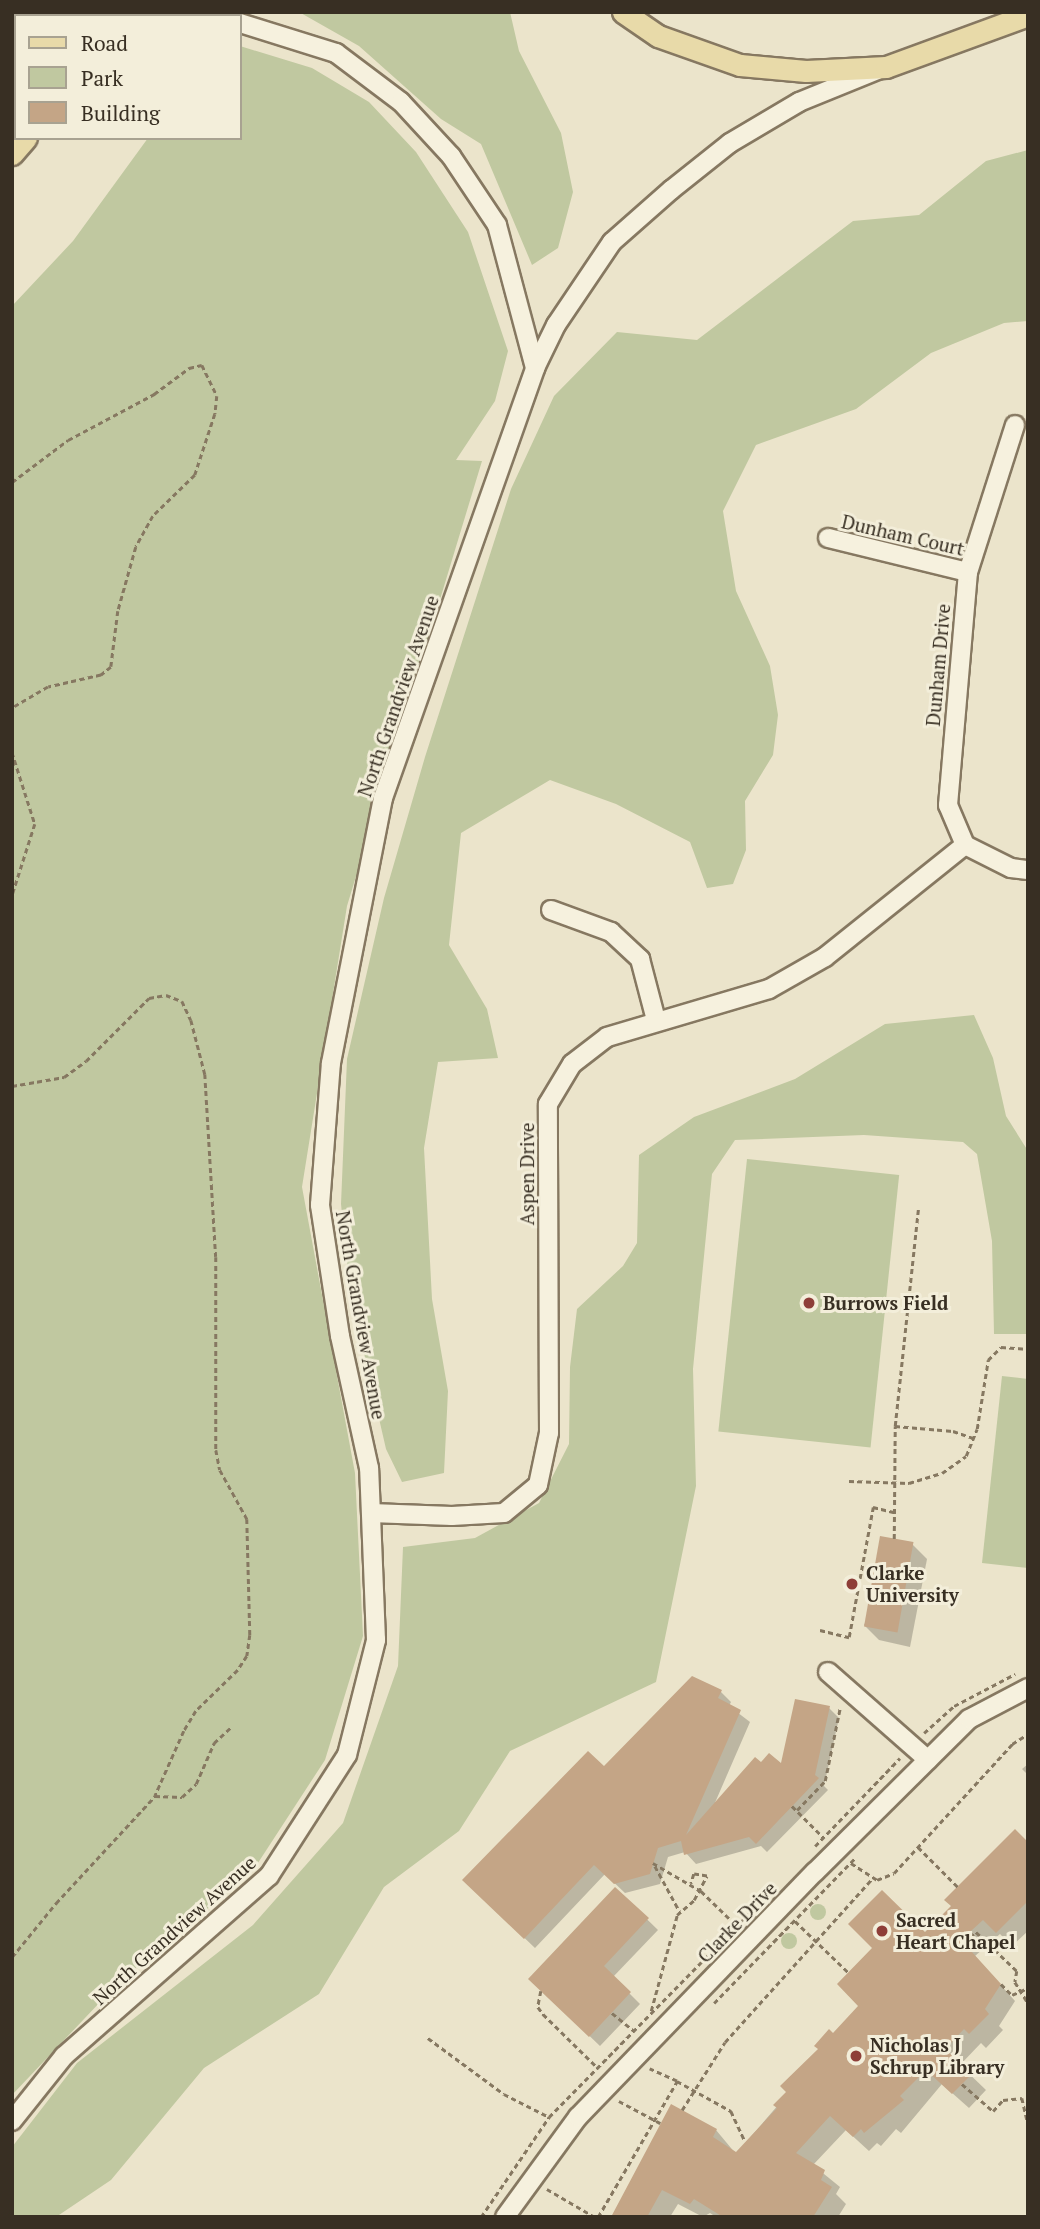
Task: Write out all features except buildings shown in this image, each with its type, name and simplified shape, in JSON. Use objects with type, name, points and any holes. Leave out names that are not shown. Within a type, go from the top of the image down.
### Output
[{"type":"main road","points":[[623,12],[658,36],[740,65],[806,71],[887,67],[1028,15]]},
{"type":"main road","points":[[12,154],[24,140]]},
{"type":"street","points":[[242,24],[336,53],[401,102],[451,156],[497,225],[535,368]]},
{"type":"street","name":"North Grandview Avenue","points":[[12,2120],[64,2056],[270,1876],[347,1755],[376,1640],[369,1468],[340,1336],[320,1205],[331,1063],[383,798],[535,368],[556,325],[612,242],[671,190],[730,143],[799,102],[887,67]]},
{"type":"street","name":"Dunham Drive","points":[[965,845],[948,805],[968,572],[1016,425]]},
{"type":"street","name":"Dunham Court","points":[[828,538],[968,572]]},
{"type":"street","points":[[965,845],[1011,868],[1028,870]]},
{"type":"street","name":"Aspen Drive","points":[[371,1513],[452,1517],[504,1513],[538,1485],[549,1433],[548,1104],[580,1057],[607,1037],[656,1020],[769,989],[825,957],[965,845]]},
{"type":"street","points":[[551,910],[611,932],[640,959],[656,1020]]},
{"type":"street","points":[[828,1672],[928,1760]]},
{"type":"street","name":"Clarke Drive","points":[[505,2217],[578,2117],[774,1900],[928,1760],[969,1719],[1028,1688]]},
{"type":"path","points":[[12,482],[68,440],[154,394],[189,368],[202,365],[217,396],[213,422],[195,475],[153,516],[136,547],[118,611],[111,667],[101,676],[48,687],[12,708]]},
{"type":"path","points":[[12,752],[35,824],[12,896]]},
{"type":"path","points":[[12,1086],[64,1077],[86,1061],[149,998],[166,995],[182,1001],[200,1050],[217,1273],[216,1450],[220,1470],[247,1519],[250,1635],[247,1656],[238,1670],[196,1711],[184,1731],[155,1796],[55,1903],[12,1957]]},
{"type":"path","points":[[894,1539],[892,1485],[895,1426],[918,1209]]},
{"type":"path","points":[[849,1480],[892,1485],[942,1472],[966,1456],[973,1438],[988,1360],[1001,1347],[1028,1349]]},
{"type":"path","points":[[895,1426],[953,1431],[973,1438]]},
{"type":"path","points":[[820,1630],[849,1637],[873,1507],[893,1512]]},
{"type":"path","points":[[797,1810],[825,1781],[845,1687]]},
{"type":"path","points":[[155,1796],[182,1797],[196,1784],[214,1743],[230,1727]]},
{"type":"path","points":[[682,2110],[725,2042],[815,1940],[872,1879],[894,1873],[1012,1744],[1028,1734]]},
{"type":"path","points":[[792,1806],[824,1837]]},
{"type":"path","points":[[918,1847],[958,1887]]},
{"type":"path","points":[[709,2008],[859,1854]]},
{"type":"path","points":[[680,1912],[653,1863],[701,1891],[737,1926]]},
{"type":"path","points":[[850,1863],[872,1879]]},
{"type":"path","points":[[650,2014],[680,1912],[701,1891],[707,1876],[694,1874],[691,1884]]},
{"type":"path","points":[[774,1900],[848,1972]]},
{"type":"path","points":[[963,1942],[976,1932],[1017,1972],[1018,1992],[1028,2003]]},
{"type":"path","points":[[1001,1984],[1012,1995],[1028,1988]]},
{"type":"path","points":[[541,1991],[538,2007],[543,2014],[597,2068]]},
{"type":"path","points":[[612,2012],[634,2031]]},
{"type":"path","points":[[428,2038],[504,2094],[549,2117]]},
{"type":"path","points":[[642,2077],[655,2063]]},
{"type":"path","points":[[650,2069],[696,2088],[731,2111],[745,2141]]},
{"type":"path","points":[[547,2189],[597,2217],[677,2081]]},
{"type":"path","points":[[962,2084],[993,2111],[1003,2100],[1022,2098],[1028,2123]]},
{"type":"path","points":[[610,2110],[627,2093]]},
{"type":"path","points":[[619,2101],[660,2123]]},
{"type":"path","points":[[540,2199],[554,2179]]},
{"type":"green space","points":[[299,12],[510,12],[519,51],[561,133],[573,192],[558,248],[532,265],[481,144],[441,119],[359,46]]},
{"type":"green space","points":[[242,47],[312,68],[369,102],[416,152],[468,232],[508,351],[495,401],[456,460],[482,461],[347,906],[302,1187],[355,1473],[363,1636],[325,1760],[252,1872],[121,1980],[12,2095],[12,306],[73,241],[147,140],[242,140]]},
{"type":"green space","points":[[1028,150],[1028,321],[1004,323],[931,353],[856,409],[756,445],[723,511],[736,591],[770,666],[778,715],[773,755],[745,801],[746,850],[733,884],[707,888],[690,842],[616,804],[550,780],[461,833],[449,945],[487,1009],[498,1058],[438,1062],[424,1148],[432,1299],[448,1391],[444,1473],[402,1482],[386,1449],[350,1292],[341,1204],[347,1059],[384,898],[425,757],[511,489],[554,396],[617,332],[697,340],[853,221],[919,215],[986,161]]},
{"type":"green space","points":[[974,1015],[993,1058],[1006,1116],[1028,1151],[1028,1334],[994,1334],[992,1241],[977,1154],[963,1142],[864,1135],[735,1140],[712,1174],[693,1369],[696,1486],[656,1682],[510,1751],[459,1831],[384,1887],[319,1994],[204,2068],[111,2180],[56,2217],[12,2217],[12,2147],[77,2063],[253,1925],[343,1823],[398,1666],[403,1547],[475,1538],[539,1503],[569,1444],[570,1367],[577,1309],[623,1266],[637,1243],[639,1155],[694,1117],[795,1079],[885,1024]]},
{"type":"green space","name":"Burrows Field","points":[[747,1159],[899,1175],[871,1447],[718,1431]]},
{"type":"green space","points":[[1002,1376],[1028,1379],[1028,1568],[982,1563]]},
{"type":"green space","points":[[818,1904],[826,1912],[818,1920],[810,1912]]},
{"type":"green space","points":[[789,1933],[795,1935],[795,1947],[789,1949],[783,1947],[781,1941],[783,1935]]},
{"type":"place","name":"Burrows Field","points":[[809,1303]]},
{"type":"place","name":"Clarke University","points":[[852,1584]]},
{"type":"place","name":"Sacred Heart Chapel","points":[[882,1931]]},
{"type":"place","name":"Nicholas J Schrup Library","points":[[856,2056]]}]
